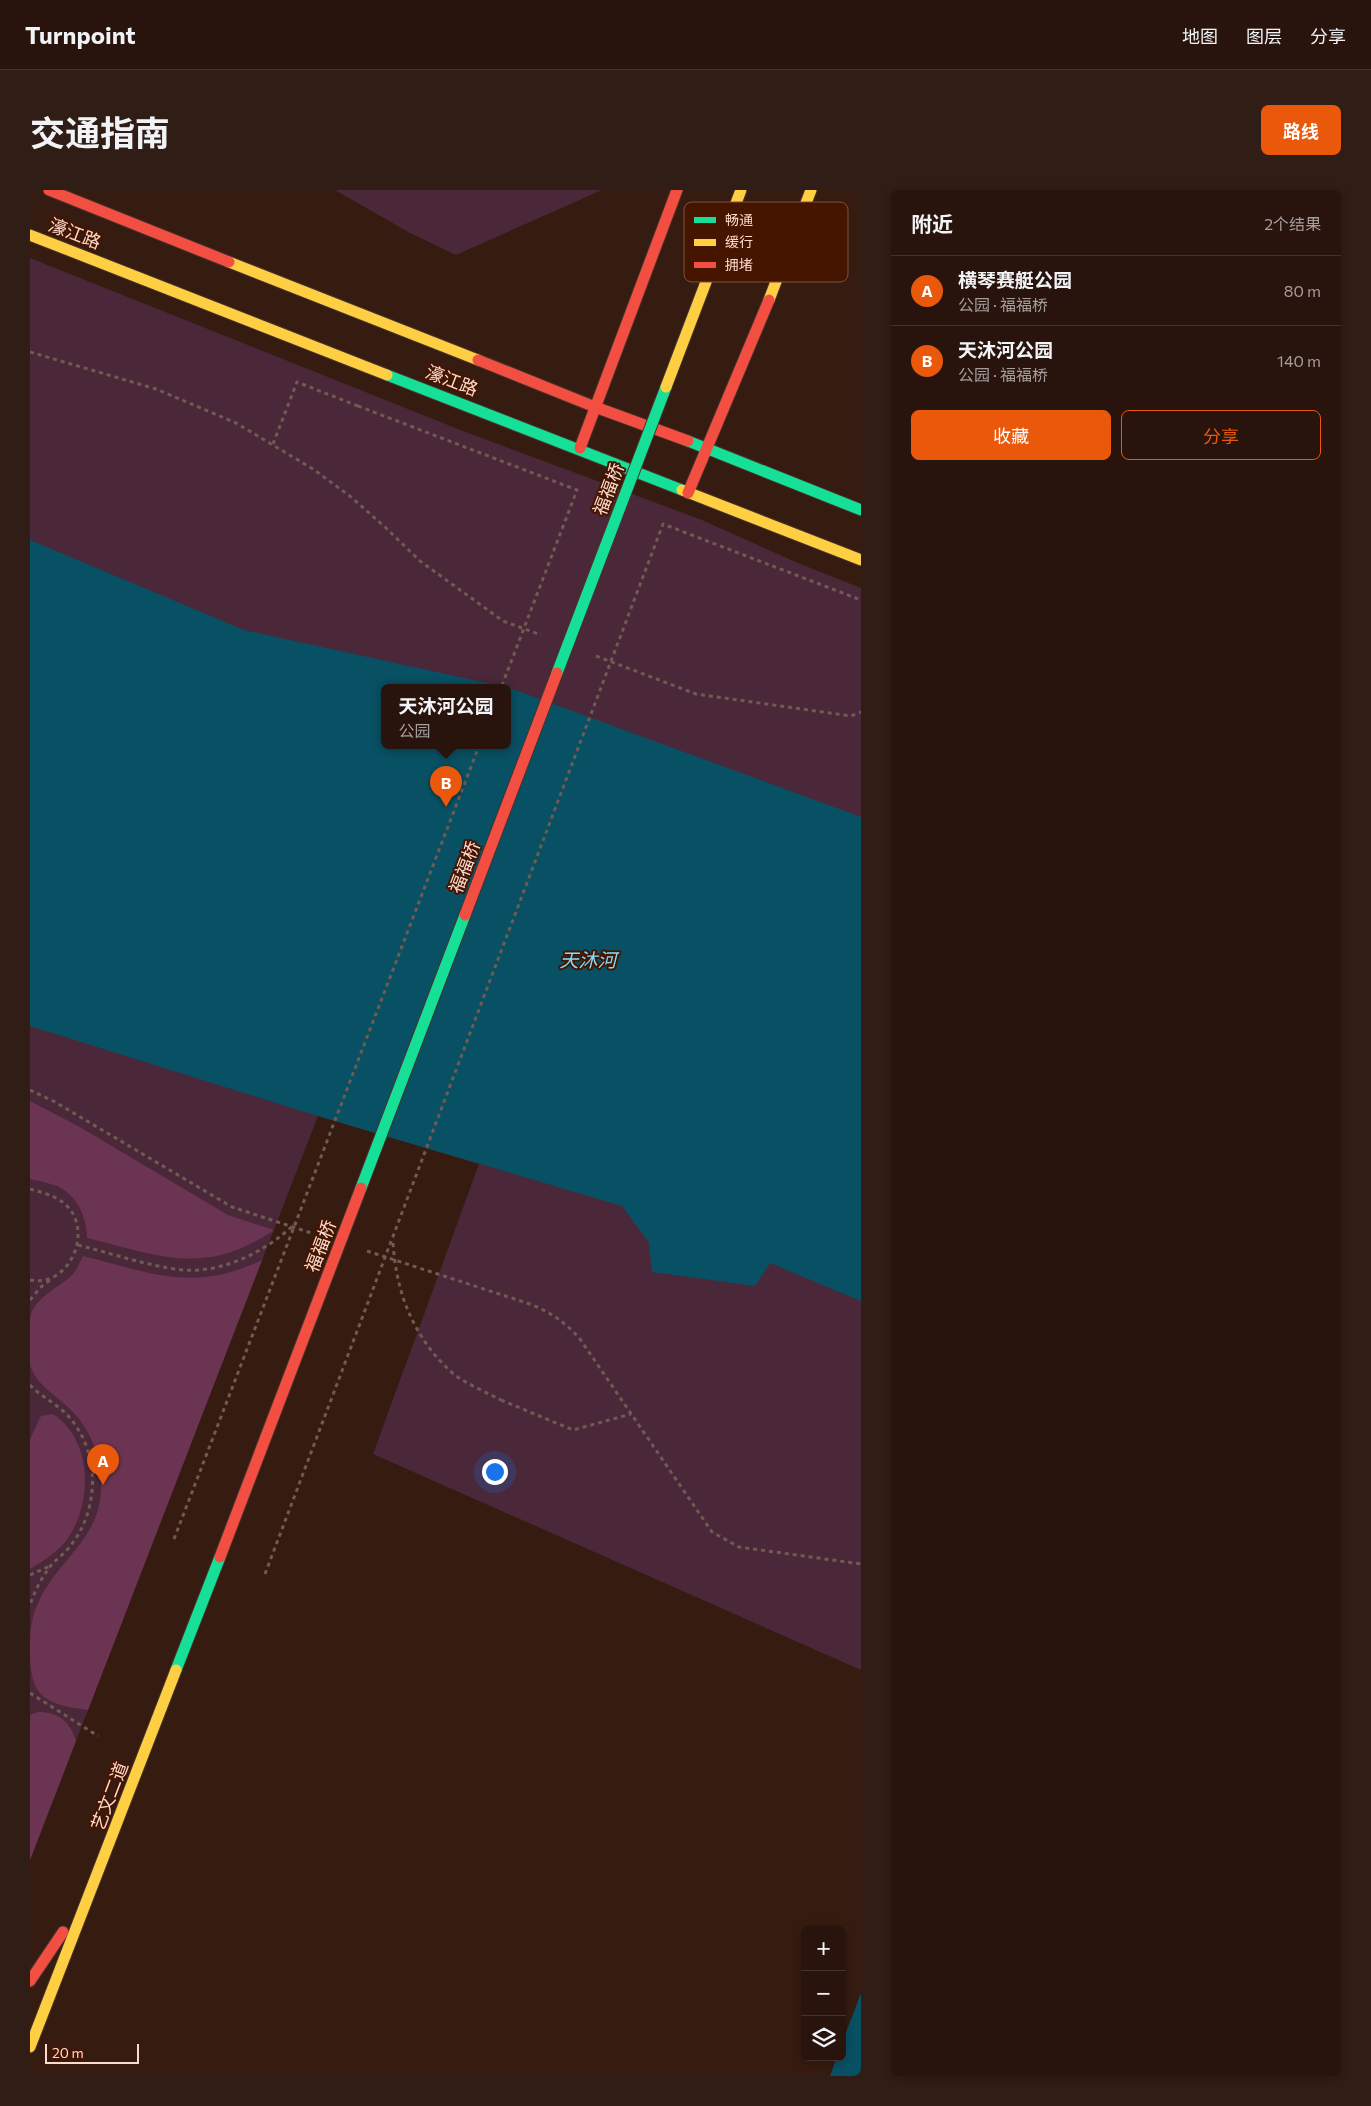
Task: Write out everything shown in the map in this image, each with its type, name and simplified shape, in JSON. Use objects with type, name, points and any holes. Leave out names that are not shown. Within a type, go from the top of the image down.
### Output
[{"type":"main road","name":"濠江路","points":[[49,190],[595,407],[708,448],[861,510]]},
{"type":"main road","points":[[580,448],[677,190]]},
{"type":"main road","name":"福福桥","points":[[736,202],[741,190]]},
{"type":"main road","points":[[806,202],[811,190]]},
{"type":"main road","name":"濠江路","points":[[30,235],[580,448],[688,494],[861,560]]},
{"type":"main road","name":"福福桥","points":[[220,1557],[706,282]]},
{"type":"main road","points":[[688,494],[776,282]]},
{"type":"main road","name":"艺文二道","points":[[30,2047],[220,1557]]},
{"type":"main road","points":[[30,1981],[88,1896]]},
{"type":"path","points":[[30,352],[156,389],[236,423],[313,469],[351,497],[420,562],[503,621],[549,638]]},
{"type":"path","points":[[273,444],[297,382],[577,490],[503,684]]},
{"type":"path","points":[[265,1574],[663,524],[861,600]]},
{"type":"path","points":[[595,656],[696,694],[851,716],[861,712]]},
{"type":"path","points":[[174,1539],[478,749]]},
{"type":"path","points":[[30,1090],[55,1102],[232,1207],[316,1234]]},
{"type":"path","points":[[30,1189],[53,1195],[69,1208],[77,1226],[78,1245],[70,1263],[41,1286],[30,1300]]},
{"type":"path","points":[[78,1245],[176,1269],[199,1269],[221,1266],[242,1259],[281,1237],[297,1222]]},
{"type":"path","points":[[392,1240],[394,1266],[400,1292],[409,1316],[422,1339],[458,1377],[500,1400],[572,1430],[631,1414]]},
{"type":"path","points":[[363,1250],[549,1312],[566,1324],[580,1338],[712,1532],[738,1547],[861,1564]]},
{"type":"path","points":[[30,1280],[36,1282],[55,1276]]},
{"type":"path","points":[[30,1385],[68,1416],[79,1431],[87,1449],[92,1468],[93,1489],[89,1509],[82,1528],[71,1546],[51,1565],[30,1575]]},
{"type":"path","points":[[30,1605],[51,1565]]},
{"type":"path","points":[[30,1693],[98,1736]]},
{"type":"shaded area","points":[[335,190],[602,190],[456,255],[410,233]]},
{"type":"shaded area","points":[[30,258],[458,429],[702,520],[798,563],[861,588],[861,1670],[373,1454],[479,1164],[318,1116],[30,1860]]},
{"type":"shaded area","points":[[30,1101],[78,1126],[228,1215],[274,1230],[249,1245],[226,1254],[204,1258],[160,1256],[87,1238],[83,1215],[70,1195],[57,1186],[30,1179]]},
{"type":"shaded area","points":[[83,1256],[172,1277],[193,1278],[215,1276],[262,1260],[88,1710],[60,1705],[42,1695],[36,1688],[33,1678],[30,1649],[34,1613],[39,1601],[88,1532],[100,1500],[101,1480],[99,1461],[89,1434],[72,1411],[36,1378],[30,1364],[30,1318],[32,1311],[40,1300],[71,1276]]},
{"type":"shaded area","points":[[53,1414],[66,1425],[76,1440],[82,1456],[85,1473],[84,1491],[81,1509],[75,1526],[66,1541],[30,1569],[30,1439],[41,1416]]},
{"type":"shaded area","points":[[38,1712],[52,1714],[62,1719],[67,1723],[76,1741],[30,1860],[30,1715]]},
{"type":"water","name":"天沐河","points":[[30,540],[244,630],[492,684],[381,684],[381,749],[511,749],[511,688],[861,817],[861,1301],[770,1263],[755,1286],[652,1272],[649,1243],[622,1206],[318,1116],[30,1026]]},
{"type":"water","points":[[861,1993],[861,2076],[830,2076],[836,2061],[846,2061],[846,2032]]},
{"type":"traffic: fast","points":[[387,375],[682,490]]},
{"type":"traffic: fast","points":[[557,673],[666,387]]},
{"type":"traffic: fast","points":[[688,441],[861,510]]},
{"type":"traffic: fast","points":[[361,1188],[465,915]]},
{"type":"traffic: fast","points":[[176,1670],[220,1557]]},
{"type":"traffic: slow","points":[[736,202],[741,190]]},
{"type":"traffic: slow","points":[[806,202],[811,190]]},
{"type":"traffic: slow","points":[[30,235],[387,375]]},
{"type":"traffic: slow","points":[[229,262],[478,360]]},
{"type":"traffic: slow","points":[[666,387],[706,282]]},
{"type":"traffic: slow","points":[[769,300],[776,282]]},
{"type":"traffic: slow","points":[[682,490],[861,560]]},
{"type":"traffic: slow","points":[[30,2047],[176,1670]]},
{"type":"traffic: jam","points":[[49,190],[229,262]]},
{"type":"traffic: jam","points":[[580,448],[677,190]]},
{"type":"traffic: jam","points":[[688,493],[769,300]]},
{"type":"traffic: jam","points":[[478,360],[595,407],[688,441]]},
{"type":"traffic: jam","points":[[465,915],[557,673]]},
{"type":"traffic: jam","points":[[220,1557],[361,1188]]},
{"type":"traffic: jam","points":[[30,1981],[63,1932]]},
{"type":"place","name":"天沐河公园","points":[[446,807]]},
{"type":"place","name":"横琴赛艇公园","points":[[103,1485]]}]
